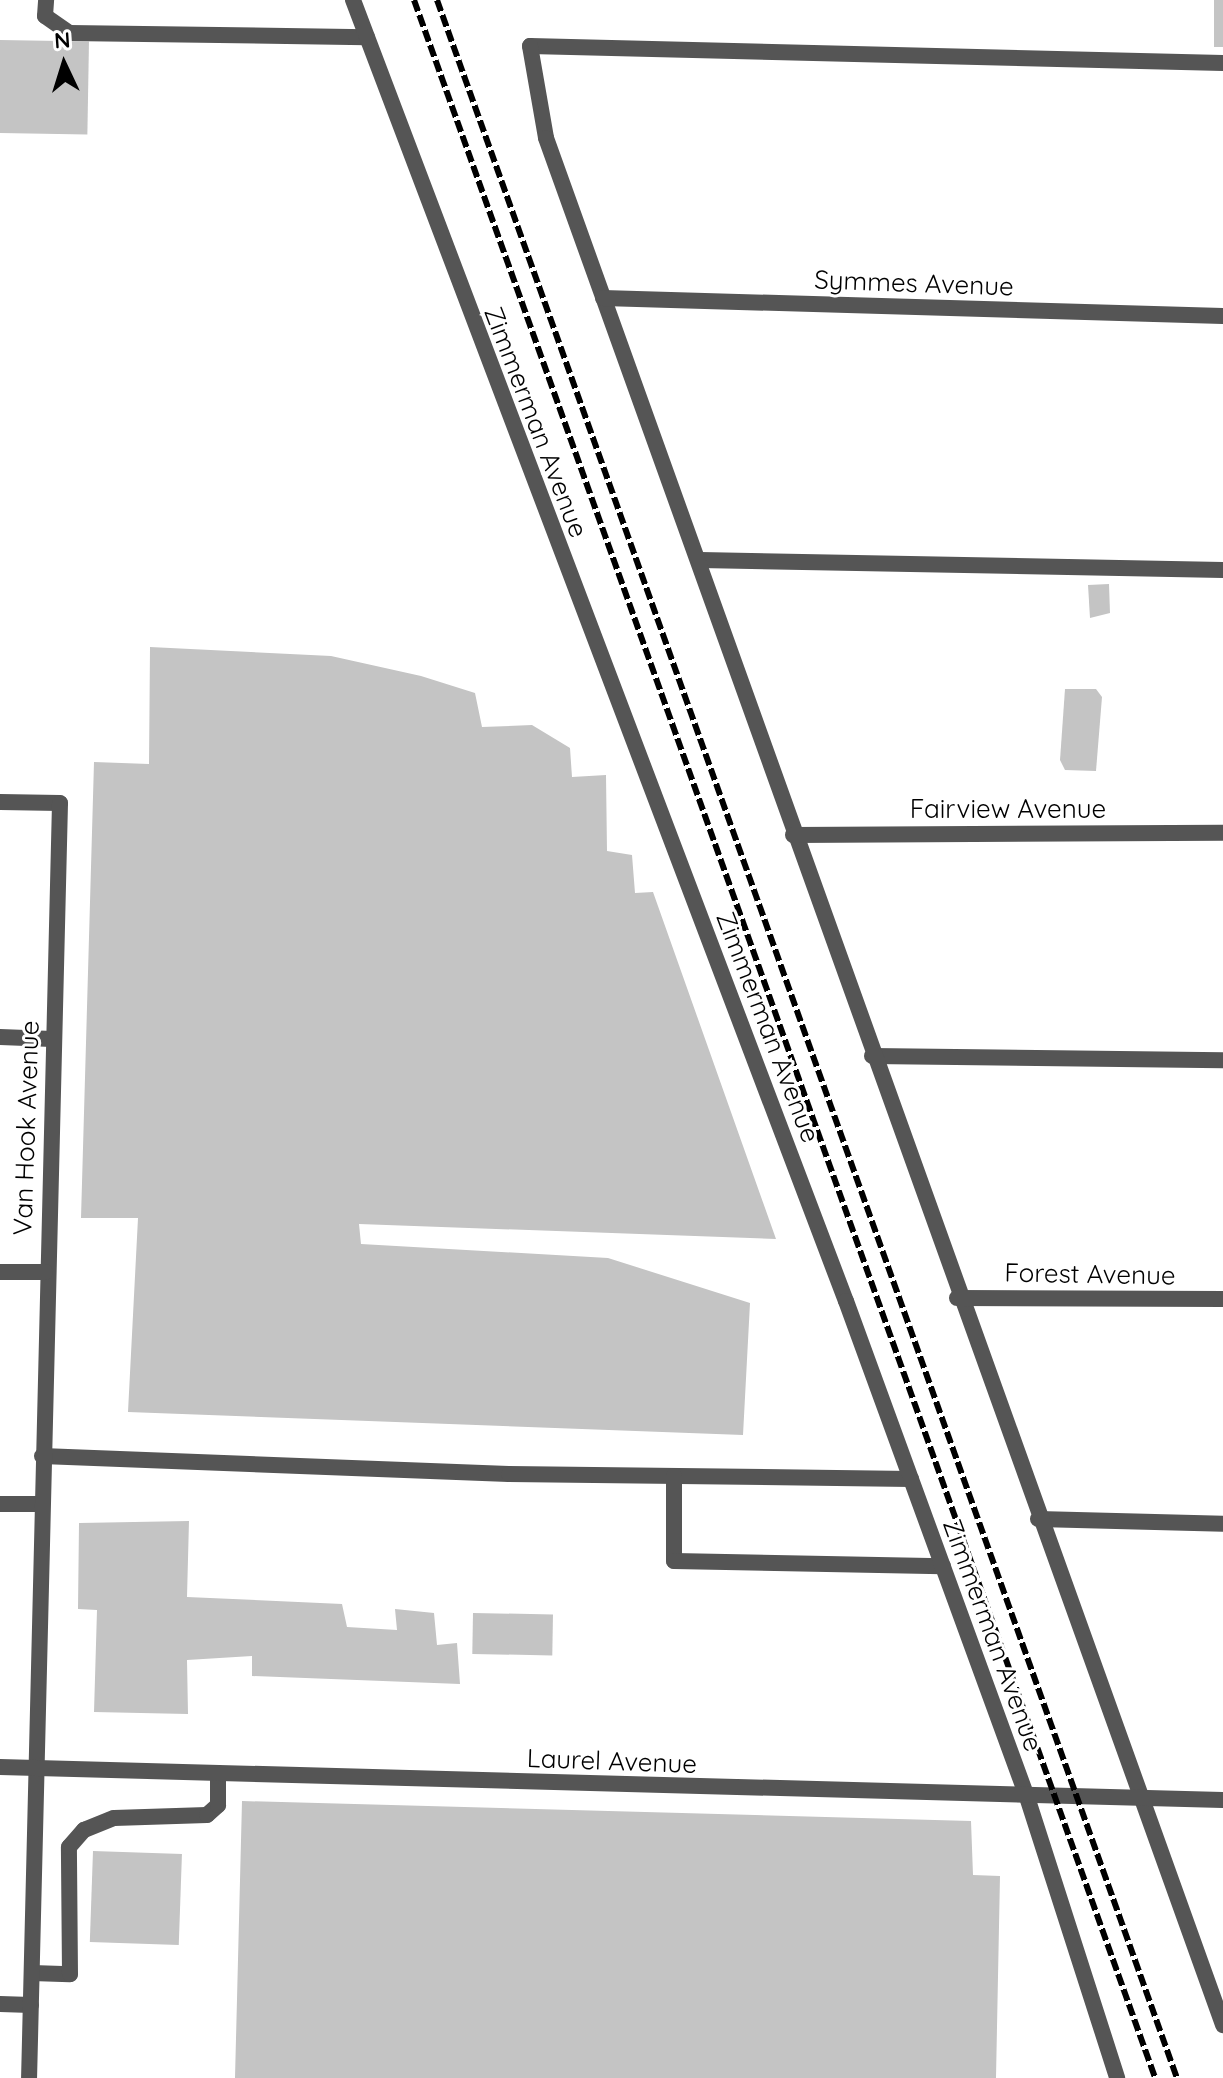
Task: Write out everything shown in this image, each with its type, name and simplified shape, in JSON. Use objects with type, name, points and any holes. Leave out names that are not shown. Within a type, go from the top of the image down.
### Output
[{"type":"street","name":"Zimmerman Avenue","points":[[353,0],[943,1566],[1027,1797],[1117,2078]]},
{"type":"street","points":[[46,8],[69,33],[367,37]]},
{"type":"street","points":[[1223,63],[530,46],[546,138],[700,560],[793,835],[957,1298],[1223,2024]]},
{"type":"street","name":"Symmes Avenue","points":[[603,298],[1223,316]]},
{"type":"street","points":[[700,560],[1223,570]]},
{"type":"street","name":"Van Hook Avenue","points":[[0,802],[60,803],[45,1272],[29,2078]]},
{"type":"street","name":"Fairview Avenue","points":[[793,835],[1223,833]]},
{"type":"street","points":[[0,1037],[52,1039]]},
{"type":"street","points":[[872,1056],[1223,1060]]},
{"type":"street","points":[[0,1272],[45,1272]]},
{"type":"street","name":"Forest Avenue","points":[[957,1298],[1223,1299]]},
{"type":"street","points":[[42,1456],[674,1476],[911,1479]]},
{"type":"street","points":[[674,1476],[674,1561],[943,1566]]},
{"type":"street","points":[[0,1504],[41,1504]]},
{"type":"street","points":[[1038,1519],[1223,1524]]},
{"type":"street","name":"Laurel Avenue","points":[[0,1767],[1223,1800]]},
{"type":"street","points":[[32,1973],[70,1974],[69,1847],[84,1830],[114,1818],[207,1815],[218,1805],[218,1773]]},
{"type":"street","points":[[0,2004],[31,2005]]},
{"type":"building","points":[[1214,0],[1223,0],[1223,47],[1214,47]]},
{"type":"building","points":[[0,40],[89,42],[87,135],[0,133]]},
{"type":"building","points":[[1109,584],[1110,613],[1090,618],[1088,585]]},
{"type":"building","points":[[150,647],[331,656],[421,676],[475,693],[482,727],[532,725],[570,748],[572,777],[606,775],[607,851],[632,855],[635,893],[653,892],[776,1239],[359,1224],[361,1244],[608,1258],[750,1303],[743,1435],[128,1412],[138,1218],[81,1218],[94,762],[149,764]]},
{"type":"building","points":[[1065,689],[1096,689],[1102,697],[1096,771],[1065,770],[1060,760]]},
{"type":"building","points":[[189,1521],[187,1597],[342,1604],[347,1627],[397,1630],[395,1609],[434,1613],[437,1645],[457,1643],[460,1684],[252,1676],[252,1656],[187,1660],[188,1714],[94,1712],[97,1610],[78,1609],[79,1523]]},
{"type":"building","points":[[473,1613],[553,1614],[552,1655],[472,1654]]},
{"type":"building","points":[[242,1801],[971,1821],[973,1875],[1000,1876],[996,2078],[235,2078]]},
{"type":"building","points":[[93,1851],[182,1854],[179,1945],[90,1942]]},
{"type":"railway","points":[[414,0],[1155,2078]]},
{"type":"railway","points":[[437,0],[1177,2078]]}]
